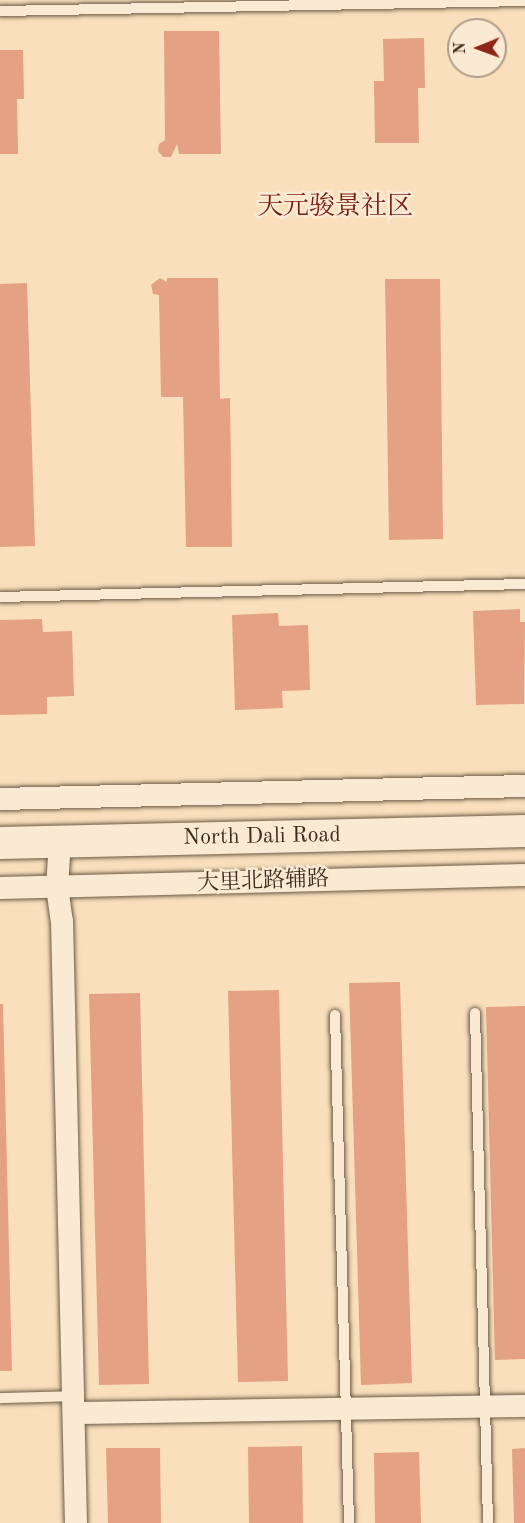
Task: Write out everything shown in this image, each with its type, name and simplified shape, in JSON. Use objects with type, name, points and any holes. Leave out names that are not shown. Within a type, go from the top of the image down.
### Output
[{"type":"main road","name":"North Dali Road","points":[[0,843],[525,831]]},
{"type":"street","points":[[0,799],[525,786]]},
{"type":"street","points":[[60,841],[57,887],[62,921],[76,1523]]},
{"type":"street","name":"大里北路辅路","points":[[0,888],[525,875]]},
{"type":"street","points":[[74,1405],[347,1409],[525,1406]]},
{"type":"lane","points":[[0,11],[525,1]]},
{"type":"lane","points":[[0,597],[525,584]]},
{"type":"lane","points":[[475,1013],[488,1523]]},
{"type":"lane","points":[[335,1015],[350,1523]]},
{"type":"lane","points":[[0,1398],[74,1405]]},
{"type":"building","points":[[164,31],[219,31],[221,154],[179,154],[177,144],[171,157],[163,157],[158,151],[159,144],[165,140]]},
{"type":"building","points":[[424,38],[425,88],[418,88],[419,143],[375,143],[374,81],[384,81],[383,39]]},
{"type":"building","points":[[0,50],[23,50],[24,99],[17,99],[18,154],[0,154]]},
{"type":"building","points":[[160,278],[167,282],[167,278],[218,278],[220,399],[230,398],[232,547],[186,547],[183,397],[161,397],[159,295],[153,294],[151,285]]},
{"type":"building","points":[[385,279],[440,279],[443,539],[389,540]]},
{"type":"building","points":[[27,283],[35,546],[0,547],[0,284]]},
{"type":"building","points":[[520,609],[520,622],[525,622],[524,704],[476,705],[473,611]]},
{"type":"building","points":[[278,613],[279,626],[308,625],[310,690],[282,691],[283,708],[235,710],[232,615]]},
{"type":"building","points":[[42,619],[43,632],[72,631],[74,696],[47,697],[47,714],[0,715],[0,620]]},
{"type":"building","points":[[400,982],[412,1383],[361,1385],[349,983]]},
{"type":"building","points":[[279,990],[288,1381],[238,1382],[228,991]]},
{"type":"building","points":[[140,993],[149,1384],[99,1385],[89,994]]},
{"type":"building","points":[[0,1004],[3,1004],[12,1371],[0,1371]]},
{"type":"building","points":[[525,1006],[525,1359],[495,1360],[486,1007]]},
{"type":"building","points":[[302,1446],[303,1523],[249,1523],[248,1447]]},
{"type":"building","points":[[106,1448],[160,1448],[161,1523],[108,1523]]},
{"type":"building","points":[[525,1448],[525,1523],[514,1523],[512,1449]]},
{"type":"building","points":[[419,1452],[421,1523],[375,1523],[374,1453]]},
{"type":"district","name":"天元骏景社区","points":[[335,208]]}]
